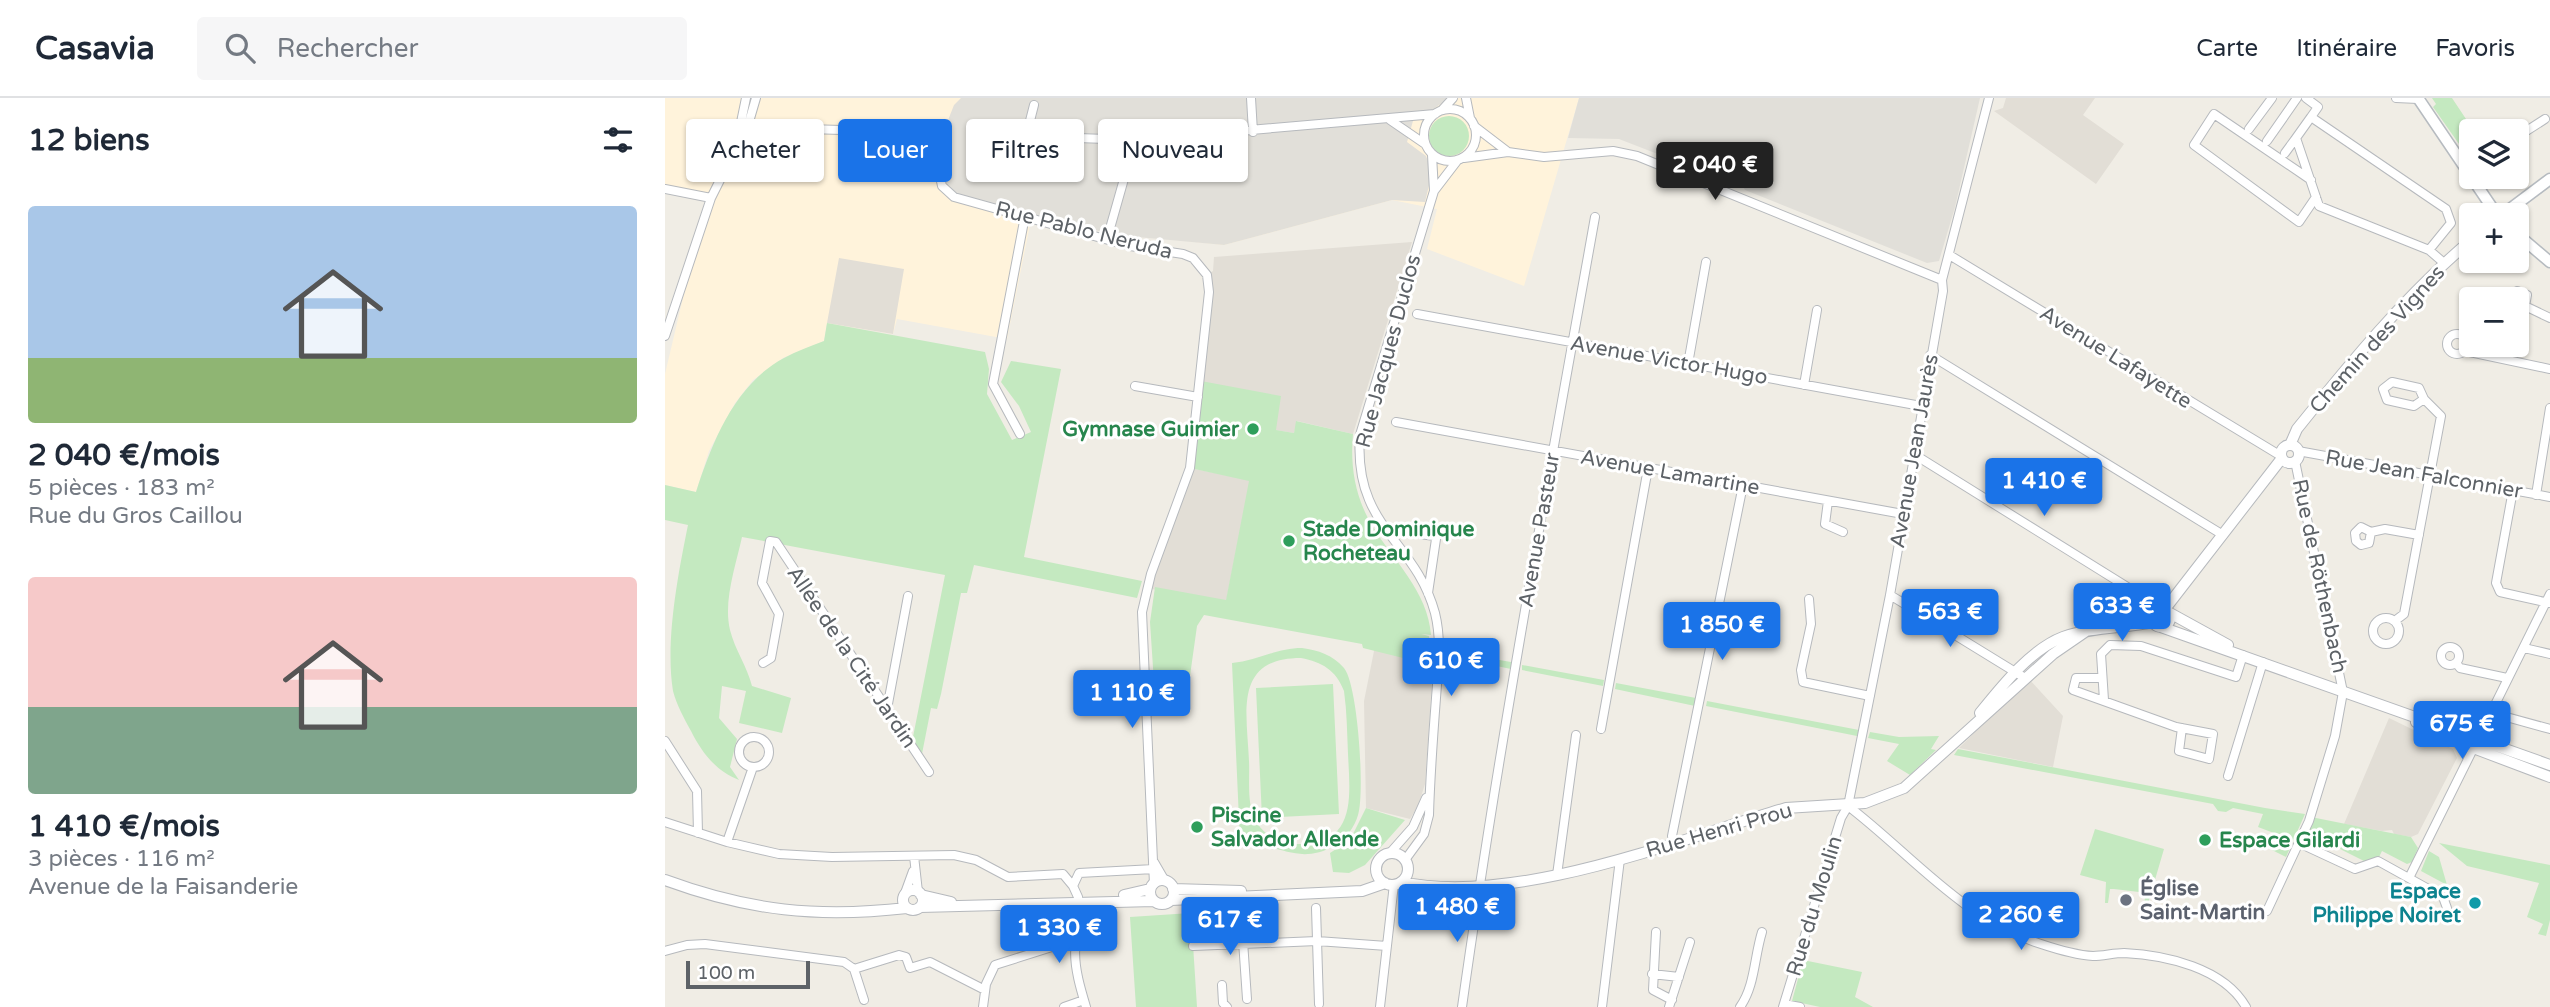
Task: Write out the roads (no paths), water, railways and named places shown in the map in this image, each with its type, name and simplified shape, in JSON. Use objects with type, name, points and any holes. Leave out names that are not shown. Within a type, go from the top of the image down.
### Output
[{"type":"main road","points":[[2418,99],[2459,155]]},
{"type":"main road","points":[[2518,203],[2550,179]]},
{"type":"main road","points":[[2529,244],[2550,262]]},
{"type":"street","points":[[745,119],[746,98]]},
{"type":"street","points":[[1251,98],[1253,132]]},
{"type":"street","points":[[1425,144],[1425,127],[1454,98]]},
{"type":"street","name":"Rue Jacques Duclos","points":[[1434,191],[1476,140],[1466,98]]},
{"type":"street","name":"Avenue Jean Jaurès","points":[[1848,806],[1889,595],[1943,291],[1942,280],[1951,256],[1989,98]]},
{"type":"street","points":[[2249,129],[2271,98]]},
{"type":"street","points":[[2267,141],[2298,98]]},
{"type":"street","points":[[2285,153],[2318,107],[2306,98]]},
{"type":"street","points":[[2396,98],[2418,99]]},
{"type":"street","points":[[748,119],[754,102]]},
{"type":"street","points":[[1030,119],[1034,105]]},
{"type":"street","points":[[1248,132],[1390,120],[1457,110],[1508,152]]},
{"type":"street","points":[[2311,180],[2214,114],[2194,145],[2299,222],[2317,202]]},
{"type":"street","points":[[2311,117],[2446,209],[2451,223],[2429,250]]},
{"type":"street","points":[[2529,129],[2545,119]]},
{"type":"street","points":[[1390,120],[1425,144]]},
{"type":"street","name":"Rue Pablo Neruda","points":[[824,130],[922,142],[935,153],[942,186],[954,197],[1107,239],[1183,254],[1193,258],[1207,275],[1209,292],[1190,468],[1151,574],[1142,612],[1156,885]]},
{"type":"street","points":[[2296,138],[2317,202]]},
{"type":"street","name":"Rue Jacques Duclos","points":[[1407,865],[1426,828],[1439,647],[1435,612],[1428,593],[1367,500],[1360,476],[1360,435],[1434,191],[1432,155],[1425,144]]},
{"type":"street","points":[[1432,155],[1444,161],[1508,152],[1544,157],[1613,151],[1637,156],[1942,280]]},
{"type":"street","points":[[665,336],[718,182]]},
{"type":"street","points":[[1107,239],[1123,182]]},
{"type":"street","points":[[665,189],[712,198]]},
{"type":"street","points":[[2317,202],[2429,250],[2444,263]]},
{"type":"street","points":[[1020,434],[993,384],[1024,216]]},
{"type":"street","name":"Avenue Pasteur","points":[[1462,1007],[1479,884],[1595,217]]},
{"type":"street","name":"Chemin des Vignes","points":[[2282,457],[2283,448],[2294,452],[2297,429],[2363,348],[2459,250]]},
{"type":"street","name":"Avenue Lafayette","points":[[1951,256],[2282,457]]},
{"type":"street","points":[[1688,364],[1706,262]]},
{"type":"street","points":[[1804,385],[1817,310]]},
{"type":"street","points":[[2529,310],[2550,318]]},
{"type":"street","name":"Avenue Victor Hugo","points":[[1417,314],[1921,406]]},
{"type":"street","points":[[1930,355],[2223,535]]},
{"type":"street","points":[[2493,357],[2550,369]]},
{"type":"street","points":[[2396,620],[2404,614],[2441,416],[2424,399],[2419,388],[2392,382],[2383,389],[2387,400],[2414,406],[2424,399]]},
{"type":"street","points":[[1135,386],[1198,397]]},
{"type":"street","points":[[2536,495],[2550,408]]},
{"type":"street","name":"Avenue Lamartine","points":[[1396,422],[1903,514]]},
{"type":"street","points":[[2294,452],[2289,462],[2282,457],[2165,610],[2153,614],[2157,624],[2550,765]]},
{"type":"street","name":"Rue Jean Falconnier","points":[[2294,452],[2550,497]]},
{"type":"street","name":"Rue de Röthenbach","points":[[2294,452],[2343,692]]},
{"type":"street","points":[[1912,456],[1920,458],[2165,610],[2243,655]]},
{"type":"street","points":[[1601,729],[1648,468]]},
{"type":"street","points":[[1674,842],[1672,836],[1743,485]]},
{"type":"street","points":[[2409,878],[2507,678],[2549,600],[2500,592],[2496,583],[2512,490]]},
{"type":"street","points":[[1828,501],[1825,524],[1843,532]]},
{"type":"street","points":[[1385,529],[1434,536],[1437,539],[1428,593]]},
{"type":"street","points":[[2371,532],[2385,529],[2419,535]]},
{"type":"street","name":"Allée de la Cité Jardin","points":[[763,663],[771,657],[779,614],[762,583],[770,541],[776,542],[929,772]]},
{"type":"street","points":[[1889,595],[2021,676]]},
{"type":"street","points":[[887,709],[908,596]]},
{"type":"street","points":[[1809,599],[1811,624],[1801,670],[1803,682],[1870,696]]},
{"type":"street","points":[[2157,624],[2170,620],[2165,610]]},
{"type":"street","name":"Rue Henri Prou","points":[[1154,901],[1165,904],[1172,894],[1362,891],[1393,883],[1424,887],[1519,882],[1620,859],[1786,808],[1805,805],[1848,806],[1875,800],[1904,788],[2021,676],[2051,643],[2085,632],[2157,624]]},
{"type":"street","points":[[2104,700],[2101,654],[2110,645],[2141,646],[2236,677],[2243,655]]},
{"type":"street","points":[[2524,648],[2550,654]]},
{"type":"street","points":[[2228,776],[2263,662]]},
{"type":"street","points":[[2456,663],[2460,668],[2507,678]]},
{"type":"street","points":[[2102,678],[2077,678],[2073,691],[2182,728],[2213,734],[2209,758],[2179,751],[2182,728]]},
{"type":"street","points":[[2267,911],[2309,821],[2335,736],[2343,692]]},
{"type":"street","points":[[2391,709],[2474,748],[2550,777]]},
{"type":"street","points":[[2492,713],[2550,729]]},
{"type":"street","points":[[1557,874],[1576,736]]},
{"type":"street","points":[[666,745],[697,792],[698,833]]},
{"type":"street","points":[[727,842],[753,767]]},
{"type":"street","name":"Rue Jacques Duclos","points":[[1391,853],[1419,818],[1430,786]]},
{"type":"street","points":[[1848,806],[1963,905],[2011,933],[2041,944],[2092,956],[2143,955],[2198,967],[2240,997],[2246,1007]]},
{"type":"street","name":"Rue du Moulin","points":[[1783,1005],[1841,818],[1848,806]]},
{"type":"street","points":[[665,822],[727,842],[779,854],[954,855],[977,860],[999,875],[1008,877],[1063,874],[1078,897]]},
{"type":"street","points":[[2299,843],[2355,869],[2378,861],[2443,897],[2447,908]]},
{"type":"street","points":[[1393,883],[1377,873],[1378,862],[1391,853],[1407,865],[1424,887]]},
{"type":"street","points":[[907,908],[904,895],[914,856]]},
{"type":"street","points":[[1602,1007],[1620,859]]},
{"type":"street","points":[[1073,886],[1079,873],[1153,865]]},
{"type":"street","points":[[1380,1007],[1393,883],[1407,865]]},
{"type":"street","points":[[913,868],[920,893],[920,907]]},
{"type":"street","name":"Rue Henri Prou","points":[[1348,890],[1368,882],[1377,873]]},
{"type":"street","points":[[665,880],[718,898],[764,909],[820,914],[920,907],[1154,901],[1156,885]]},
{"type":"street","points":[[872,912],[904,895],[920,893],[941,901],[971,903],[1132,894],[1156,885],[1172,894]]},
{"type":"street","points":[[1064,1007],[1085,1004],[1073,961],[1074,940],[1080,923],[1095,903]]},
{"type":"street","points":[[1066,904],[1080,923]]},
{"type":"street","points":[[1315,908],[1319,1004]]},
{"type":"street","points":[[1241,912],[1247,999]]},
{"type":"street","points":[[1656,932],[1653,990],[1671,1003],[1691,942]]},
{"type":"street","points":[[1740,1007],[1752,986],[1754,958],[1762,932]]},
{"type":"street","points":[[983,1007],[985,990],[995,965],[1074,940]]},
{"type":"street","points":[[1193,946],[1317,941],[1387,946]]},
{"type":"street","points":[[665,951],[687,945],[705,944],[843,962],[854,969],[864,1000]]},
{"type":"street","points":[[854,969],[899,955],[906,957],[910,968],[930,962],[937,964],[985,990]]},
{"type":"street","points":[[1652,974],[1679,977]]},
{"type":"street","points":[[1222,985],[1223,1003],[1227,1007]]},
{"type":"street","points":[[1783,1005],[1800,1007]]},
{"type":"place","name":"Gymnase Guimier","points":[[1253,429]]},
{"type":"place","name":"Stade Dominique Rocheteau","points":[[1289,541]]},
{"type":"place","name":"Piscine Salvador Allende","points":[[1197,827]]},
{"type":"place","name":"Espace Gilardi","points":[[2205,840]]},
{"type":"place","name":"Église Saint-Martin","points":[[2126,900]]},
{"type":"place","name":"Espace Philippe Noiret","points":[[2475,903]]}]
